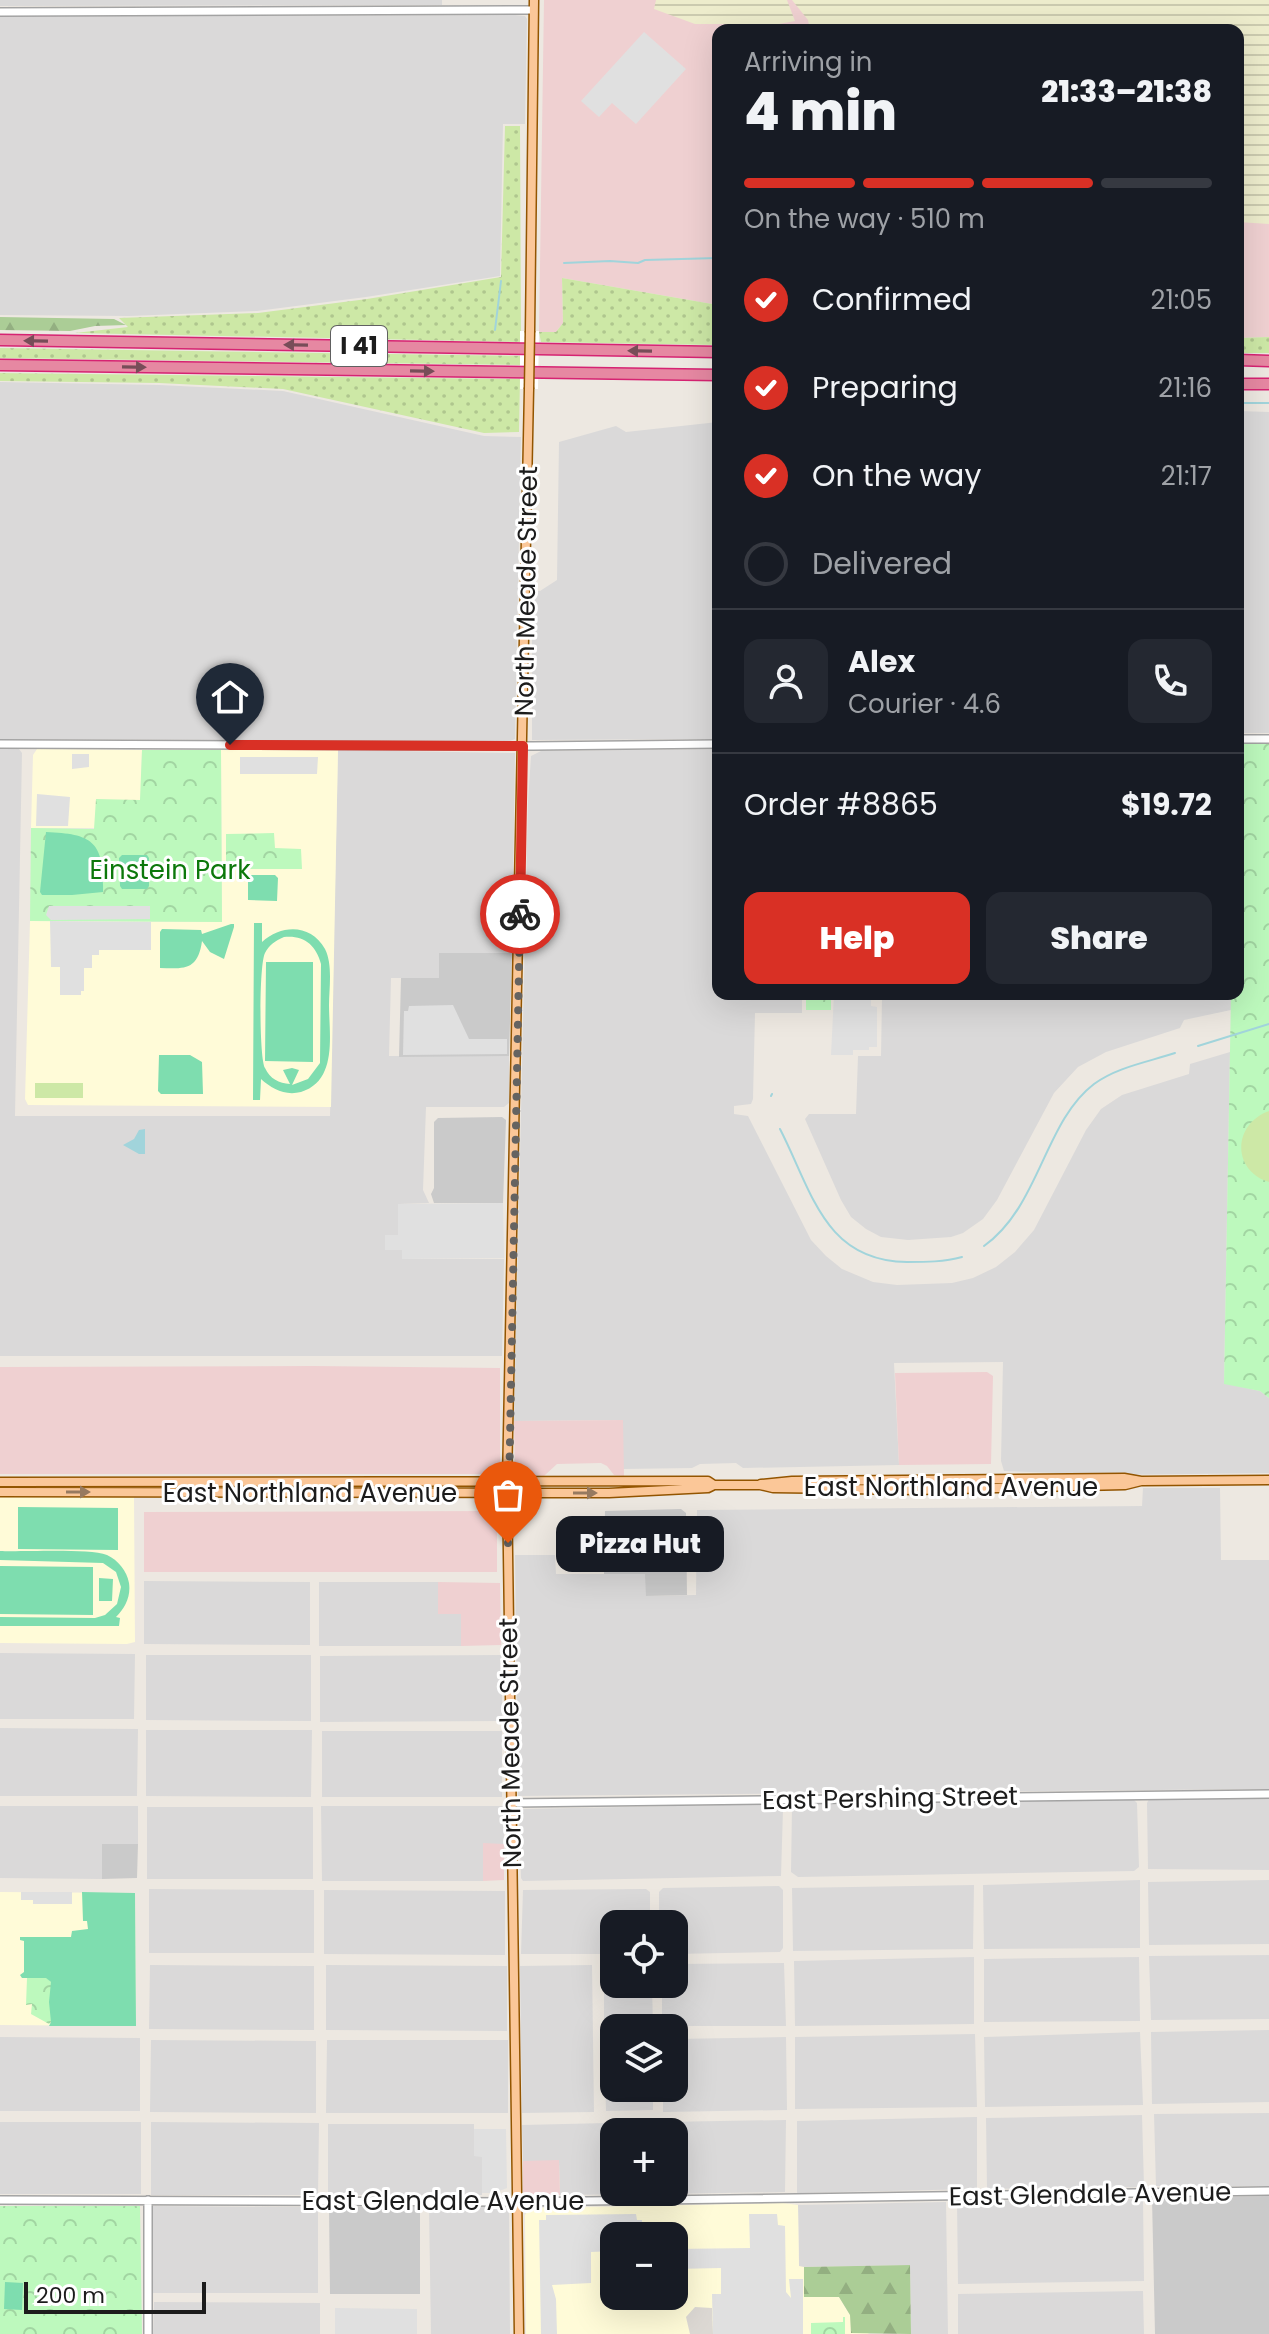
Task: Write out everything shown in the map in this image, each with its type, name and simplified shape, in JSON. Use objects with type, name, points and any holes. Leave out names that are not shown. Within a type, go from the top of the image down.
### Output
[{"type":"highway","name":"I 41","points":[[0,340],[712,352]]},
{"type":"highway","points":[[1244,360],[1269,361]]},
{"type":"highway","name":"I 41","points":[[0,365],[712,375]]},
{"type":"highway","points":[[1244,384],[1269,384]]},
{"type":"main road","name":"North Meade Street","points":[[519,2334],[507,1483],[523,746],[534,5]]},
{"type":"main road","name":"East Northland Avenue","points":[[0,1492],[640,1492],[708,1488],[714,1485],[927,1490],[1125,1485],[1141,1481],[1269,1480]]},
{"type":"main road","name":"East Northland Avenue","points":[[0,1482],[708,1481],[714,1485]]},
{"type":"street","points":[[0,12],[534,5]]},
{"type":"street","points":[[1244,739],[1269,739]]},
{"type":"street","points":[[0,744],[712,744]]},
{"type":"street","name":"East Pershing Street","points":[[511,1803],[1269,1794]]},
{"type":"street","name":"East Glendale Avenue","points":[[0,2200],[517,2202],[1269,2191]]},
{"type":"street","points":[[148,2200],[148,2334]]},
{"type":"shaded area","points":[[0,0],[442,0],[442,5],[0,6]]},
{"type":"shaded area","points":[[544,0],[1269,0],[1269,337],[1244,338],[1244,24],[712,24],[712,304],[562,278],[563,323],[556,332],[539,332]]},
{"type":"shaded area","points":[[515,15],[527,19],[525,124],[503,124],[500,276],[257,311],[129,316],[0,315],[0,16]]},
{"type":"shaded area","points":[[644,32],[686,69],[636,124],[612,103],[599,117],[581,101]]},
{"type":"shaded area","points":[[0,382],[283,391],[484,436],[521,437],[515,739],[0,739]]},
{"type":"shaded area","points":[[1244,411],[1269,412],[1269,733],[1244,733]]},
{"type":"shaded area","points":[[712,423],[712,739],[532,740],[532,591],[540,591],[557,580],[559,442],[616,426],[626,432]]},
{"type":"shaded area","points":[[0,749],[19,749],[22,753],[15,1116],[330,1116],[338,750],[515,753],[512,953],[440,953],[439,978],[391,978],[389,1056],[509,1056],[509,1103],[504,1107],[426,1107],[423,1190],[429,1203],[399,1204],[399,1235],[385,1236],[385,1249],[402,1250],[402,1259],[504,1259],[502,1356],[0,1356]]},
{"type":"shaded area","points":[[37,749],[142,750],[140,828],[31,828],[33,755]]},
{"type":"shaded area","points":[[712,749],[712,1000],[802,1000],[802,1013],[755,1013],[753,1099],[751,1104],[734,1106],[734,1114],[748,1116],[811,1240],[842,1269],[873,1282],[897,1285],[952,1283],[973,1278],[996,1267],[1015,1252],[1034,1230],[1086,1130],[1101,1109],[1122,1095],[1189,1074],[1190,1064],[1230,1052],[1224,1383],[1260,1391],[1269,1398],[1269,1473],[1111,1475],[1004,1471],[1001,1461],[1003,1362],[894,1363],[899,1465],[743,1468],[736,1463],[700,1464],[692,1468],[623,1469],[622,1420],[514,1421],[528,802],[531,756],[541,751]]},
{"type":"shaded area","points":[[221,750],[338,750],[331,1107],[28,1105],[25,1099],[30,921],[222,922]]},
{"type":"shaded area","points":[[72,754],[89,754],[89,767],[72,769]]},
{"type":"shaded area","points":[[240,757],[318,757],[317,774],[240,774]]},
{"type":"shaded area","points":[[37,794],[70,797],[68,826],[36,826]]},
{"type":"shaded area","points":[[49,906],[150,906],[150,919],[51,920],[46,915]]},
{"type":"shaded area","points":[[50,921],[151,922],[151,950],[99,950],[99,955],[92,955],[92,968],[84,968],[84,991],[81,995],[60,995],[60,967],[51,967]]},
{"type":"shaded area","points":[[439,953],[512,953],[509,1056],[399,1057],[401,978],[439,978]]},
{"type":"shaded area","points":[[834,1000],[871,1000],[871,1006],[877,1007],[877,1047],[853,1050],[853,1055],[831,1055]]},
{"type":"shaded area","points":[[882,1000],[1231,1000],[1231,1010],[1184,1020],[1180,1028],[1106,1052],[1078,1067],[1054,1093],[997,1200],[983,1219],[951,1237],[908,1240],[881,1237],[851,1217],[805,1119],[809,1114],[856,1114],[858,1056],[881,1056]]},
{"type":"shaded area","points":[[453,1005],[469,1039],[507,1039],[507,1054],[403,1055],[404,1011],[408,1011],[409,1006]]},
{"type":"shaded area","points":[[502,1117],[506,1120],[503,1203],[434,1203],[431,1194],[434,1188],[434,1122],[438,1118]]},
{"type":"shaded area","points":[[503,1203],[504,1258],[402,1259],[402,1250],[385,1250],[385,1235],[398,1235],[398,1204]]},
{"type":"shaded area","points":[[0,1367],[500,1368],[500,1474],[0,1474]]},
{"type":"shaded area","points":[[987,1372],[993,1376],[991,1464],[899,1465],[895,1373]]},
{"type":"shaded area","points":[[623,1420],[624,1476],[614,1475],[601,1463],[557,1464],[544,1476],[520,1476],[515,1472],[514,1421]]},
{"type":"shaded area","points":[[1143,1488],[1220,1488],[1221,1560],[1269,1560],[1269,1789],[518,1796],[515,1555],[555,1555],[556,1574],[646,1574],[647,1596],[696,1595],[697,1510],[1142,1506]]},
{"type":"shaded area","points":[[0,1496],[134,1497],[135,1642],[0,1643]]},
{"type":"shaded area","points":[[681,1509],[686,1513],[687,1595],[646,1596],[645,1574],[604,1574],[605,1511]]},
{"type":"shaded area","points":[[497,1511],[497,1572],[144,1572],[144,1512]]},
{"type":"shaded area","points":[[144,1581],[310,1582],[310,1645],[144,1644]]},
{"type":"shaded area","points":[[319,1582],[438,1582],[438,1614],[461,1614],[461,1646],[319,1646]]},
{"type":"shaded area","points":[[438,1582],[500,1583],[501,1645],[461,1646],[461,1614],[438,1614]]},
{"type":"shaded area","points":[[0,1653],[135,1654],[134,1719],[0,1719]]},
{"type":"shaded area","points":[[146,1655],[311,1655],[311,1721],[146,1720]]},
{"type":"shaded area","points":[[502,1655],[502,1721],[320,1722],[320,1656]]},
{"type":"shaded area","points":[[0,1728],[138,1729],[137,1796],[0,1796]]},
{"type":"shaded area","points":[[146,1730],[312,1730],[311,1797],[146,1796]]},
{"type":"shaded area","points":[[322,1731],[502,1731],[502,1797],[322,1797]]},
{"type":"shaded area","points":[[1133,1799],[1137,1803],[1139,1867],[1134,1871],[798,1877],[791,1872],[792,1807],[797,1804]]},
{"type":"shaded area","points":[[1149,1799],[1269,1799],[1269,1870],[1148,1869]]},
{"type":"shaded area","points":[[778,1804],[783,1809],[781,1876],[523,1881],[521,1878],[519,1811],[522,1809]]},
{"type":"shaded area","points":[[0,1806],[138,1806],[138,1844],[102,1844],[102,1879],[0,1878]]},
{"type":"shaded area","points":[[321,1806],[504,1806],[504,1844],[483,1844],[483,1881],[322,1881]]},
{"type":"shaded area","points":[[147,1807],[313,1807],[313,1879],[147,1879]]},
{"type":"shaded area","points":[[483,1843],[504,1844],[504,1880],[483,1881]]},
{"type":"shaded area","points":[[102,1844],[138,1844],[137,1878],[102,1879]]},
{"type":"shaded area","points":[[1140,1880],[1140,1948],[984,1949],[983,1885]]},
{"type":"shaded area","points":[[1269,1880],[1269,1944],[1149,1945],[1148,1882]]},
{"type":"shaded area","points":[[974,1885],[973,1949],[793,1951],[792,1888]]},
{"type":"shaded area","points":[[779,1886],[783,1890],[783,1948],[780,1952],[688,1954],[688,1910],[659,1910],[659,1892],[663,1888]]},
{"type":"shaded area","points":[[149,1889],[314,1890],[314,1953],[149,1953]]},
{"type":"shaded area","points":[[646,1889],[650,1892],[650,1910],[600,1910],[600,1954],[521,1954],[523,1890]]},
{"type":"shaded area","points":[[324,1890],[505,1891],[505,1955],[324,1954]]},
{"type":"shaded area","points":[[0,1892],[135,1893],[136,2026],[0,2025]]},
{"type":"shaded area","points":[[21,1892],[72,1892],[72,1904],[33,1904],[33,1900],[21,1900]]},
{"type":"shaded area","points":[[1269,1955],[1269,2019],[1151,2020],[1149,1956]]},
{"type":"shaded area","points":[[974,1957],[974,2024],[795,2026],[794,1961]]},
{"type":"shaded area","points":[[1139,1957],[1140,2021],[984,2022],[984,1959]]},
{"type":"shaded area","points":[[784,1963],[786,2026],[688,2026],[688,2014],[662,2014],[662,1998],[688,1998],[688,1964]]},
{"type":"shaded area","points":[[150,1965],[314,1966],[314,2030],[149,2029]]},
{"type":"shaded area","points":[[326,1965],[507,1966],[507,2031],[326,2030]]},
{"type":"shaded area","points":[[592,1965],[594,2112],[522,2113],[520,1966]]},
{"type":"shaded area","points":[[604,1998],[652,1998],[653,2014],[604,2014]]},
{"type":"shaded area","points":[[1269,2030],[1269,2102],[1152,2104],[1151,2032]]},
{"type":"shaded area","points":[[1140,2032],[1143,2105],[985,2107],[984,2037]]},
{"type":"shaded area","points":[[975,2034],[977,2107],[795,2109],[795,2037]]},
{"type":"shaded area","points":[[0,2037],[140,2038],[140,2111],[0,2111]]},
{"type":"shaded area","points":[[786,2037],[787,2110],[663,2112],[663,2102],[688,2102],[688,2039]]},
{"type":"shaded area","points":[[151,2040],[316,2041],[316,2113],[150,2112]]},
{"type":"shaded area","points":[[327,2040],[508,2040],[508,2113],[326,2113]]},
{"type":"shaded area","points":[[606,2102],[653,2102],[653,2110],[606,2111]]},
{"type":"shaded area","points":[[1269,2113],[1269,2186],[1156,2186],[1154,2114]]},
{"type":"shaded area","points":[[1142,2115],[1144,2187],[987,2189],[986,2118]]},
{"type":"shaded area","points":[[977,2117],[977,2189],[797,2193],[797,2121]]},
{"type":"shaded area","points":[[786,2120],[785,2192],[688,2194],[688,2122]]},
{"type":"shaded area","points":[[0,2122],[141,2122],[141,2194],[0,2194]]},
{"type":"shaded area","points":[[151,2122],[319,2123],[318,2195],[151,2195]]},
{"type":"shaded area","points":[[600,2123],[600,2195],[560,2195],[559,2161],[523,2161],[522,2125]]},
{"type":"shaded area","points":[[328,2124],[474,2124],[474,2156],[482,2156],[482,2195],[328,2195]]},
{"type":"shaded area","points":[[474,2129],[506,2129],[507,2188],[482,2193],[482,2157],[474,2156]]},
{"type":"shaded area","points":[[559,2160],[560,2195],[523,2195],[523,2161]]},
{"type":"shaded area","points":[[1269,2196],[1269,2334],[1155,2334],[1152,2198]]},
{"type":"shaded area","points":[[1143,2199],[1144,2281],[958,2284],[957,2201]]},
{"type":"shaded area","points":[[946,2202],[948,2334],[911,2334],[910,2265],[799,2267],[798,2205]]},
{"type":"shaded area","points":[[798,2205],[799,2266],[804,2267],[804,2297],[839,2297],[850,2315],[869,2334],[526,2334],[525,2215],[530,2208]]},
{"type":"shaded area","points":[[152,2206],[318,2207],[318,2293],[152,2293]]},
{"type":"shaded area","points":[[509,2206],[510,2334],[431,2334],[429,2207]]},
{"type":"shaded area","points":[[329,2207],[420,2207],[420,2294],[330,2294]]},
{"type":"shaded area","points":[[636,2214],[637,2220],[642,2220],[600,2222],[600,2252],[591,2252],[591,2283],[552,2285],[556,2299],[557,2334],[541,2334],[539,2220],[546,2220],[546,2215]]},
{"type":"shaded area","points":[[749,2214],[777,2214],[778,2225],[785,2226],[786,2292],[791,2298],[789,2279],[803,2279],[803,2334],[713,2334],[712,2294],[721,2294],[721,2268],[688,2269],[688,2249],[750,2248]]},
{"type":"shaded area","points":[[1143,2291],[1144,2334],[958,2334],[958,2294]]},
{"type":"shaded area","points":[[154,2302],[320,2303],[320,2334],[153,2334]]},
{"type":"shaded area","points":[[695,2307],[712,2308],[713,2334],[690,2334],[686,2317]]},
{"type":"shaded area","points":[[335,2308],[417,2309],[417,2334],[335,2334]]},
{"type":"green space","points":[[656,0],[787,0],[795,21],[779,24],[695,24],[654,9]]},
{"type":"green space","points":[[792,0],[1269,0],[1269,224],[1244,222],[1244,24],[809,24]]},
{"type":"green space","points":[[505,126],[520,126],[521,342],[75,333],[128,327],[119,318],[258,313],[501,277]]},
{"type":"green space","points":[[562,278],[712,304],[712,345],[541,342],[539,332],[556,332],[563,323]]},
{"type":"green space","points":[[0,317],[114,319],[126,325],[70,331],[0,330]]},
{"type":"green space","points":[[1269,337],[1269,353],[1244,353],[1244,338]]},
{"type":"green space","points":[[0,348],[520,356],[520,365],[0,358]]},
{"type":"green space","points":[[0,373],[520,379],[519,432],[484,433],[283,389],[159,383],[0,381]]},
{"type":"green space","points":[[1244,743],[1269,743],[1269,1398],[1260,1391],[1224,1384],[1231,1000],[1244,1000]]},
{"type":"green space","name":"Einstein Park","points":[[142,750],[221,750],[222,922],[30,921],[31,828],[94,829],[96,799],[140,800]]},
{"type":"green space","points":[[46,832],[75,835],[93,844],[101,862],[103,892],[42,895]]},
{"type":"green space","points":[[274,833],[275,848],[301,849],[302,869],[226,869],[226,834]]},
{"type":"green space","points":[[122,855],[147,855],[147,889],[122,889],[119,858]]},
{"type":"green space","points":[[248,875],[275,875],[278,878],[277,901],[248,900]]},
{"type":"green space","points":[[254,923],[262,923],[262,942],[278,932],[296,929],[312,935],[325,949],[330,969],[330,1042],[326,1067],[313,1086],[290,1093],[274,1089],[261,1079],[260,1100],[253,1100]],"holes":[[[284,937],[298,938],[308,943],[316,951],[321,964],[320,1063],[308,1079],[292,1085],[299,1070],[283,1070],[290,1084],[275,1080],[265,1068],[260,1011],[265,953]]]},
{"type":"green space","points":[[231,924],[234,927],[224,959],[210,952],[202,941],[194,963],[183,968],[160,968],[162,929],[201,930],[202,934]]},
{"type":"green space","points":[[266,962],[313,962],[313,1062],[265,1061]]},
{"type":"green space","points":[[806,1000],[831,1000],[831,1010],[806,1010]]},
{"type":"green space","points":[[159,1055],[190,1055],[202,1062],[203,1094],[161,1094],[158,1091]]},
{"type":"green space","points":[[35,1083],[83,1083],[83,1098],[35,1098]]},
{"type":"green space","points":[[1269,1111],[1269,1182],[1248,1168],[1241,1147],[1248,1126]]},
{"type":"green space","points":[[18,1507],[118,1508],[118,1550],[18,1549]]},
{"type":"green space","points":[[0,1551],[86,1552],[111,1557],[124,1570],[129,1583],[127,1602],[116,1617],[120,1618],[119,1626],[0,1626],[0,1617],[95,1618],[105,1615],[117,1604],[121,1587],[116,1572],[103,1563],[0,1560]]},
{"type":"green space","points":[[0,1566],[93,1567],[93,1615],[0,1614]]},
{"type":"green space","points":[[99,1578],[113,1579],[112,1601],[99,1601]]},
{"type":"green space","points":[[82,1892],[135,1893],[136,2026],[49,2026],[51,1982],[46,1978],[22,1978],[20,1975],[24,1972],[24,1941],[20,1937],[71,1937],[72,1931],[88,1929],[87,1921],[83,1921]]},
{"type":"green space","points":[[27,1978],[47,1978],[51,1982],[49,2024],[31,2014],[32,2004],[26,2005]]},
{"type":"green space","points":[[0,2206],[140,2206],[142,2334],[0,2334]]},
{"type":"green space","points":[[910,2265],[911,2334],[851,2333],[850,2315],[839,2297],[804,2297],[804,2267]]},
{"type":"green space","points":[[5,2282],[23,2283],[22,2310],[4,2309]]},
{"type":"green space","points":[[843,2317],[845,2334],[811,2334],[811,2323],[843,2322]]},
{"type":"water","points":[[145,1129],[145,1154],[123,1145],[134,1139],[139,1130]]},
{"type":"pier","points":[[520,331],[539,331],[538,389],[520,389]]},
{"type":"waterway","points":[[564,263],[638,263],[645,260],[712,258]]},
{"type":"waterway","points":[[495,330],[501,281]]},
{"type":"waterway","points":[[1244,403],[1269,403]]},
{"type":"waterway","points":[[1198,1046],[1269,1024]]},
{"type":"waterway","points":[[984,1246],[1003,1229],[1018,1209],[1052,1141],[1077,1100],[1094,1084],[1113,1073],[1175,1053]]},
{"type":"waterway","points":[[780,1129],[824,1218],[839,1236],[857,1250],[879,1259],[907,1262],[962,1257]]},
{"type":"way so far","points":[[508,1543],[520,914]]},
{"type":"place","name":"Pizza Hut","points":[[508,1543]]},
{"type":"route","points":[[230,745],[523,746],[520,914]]}]
